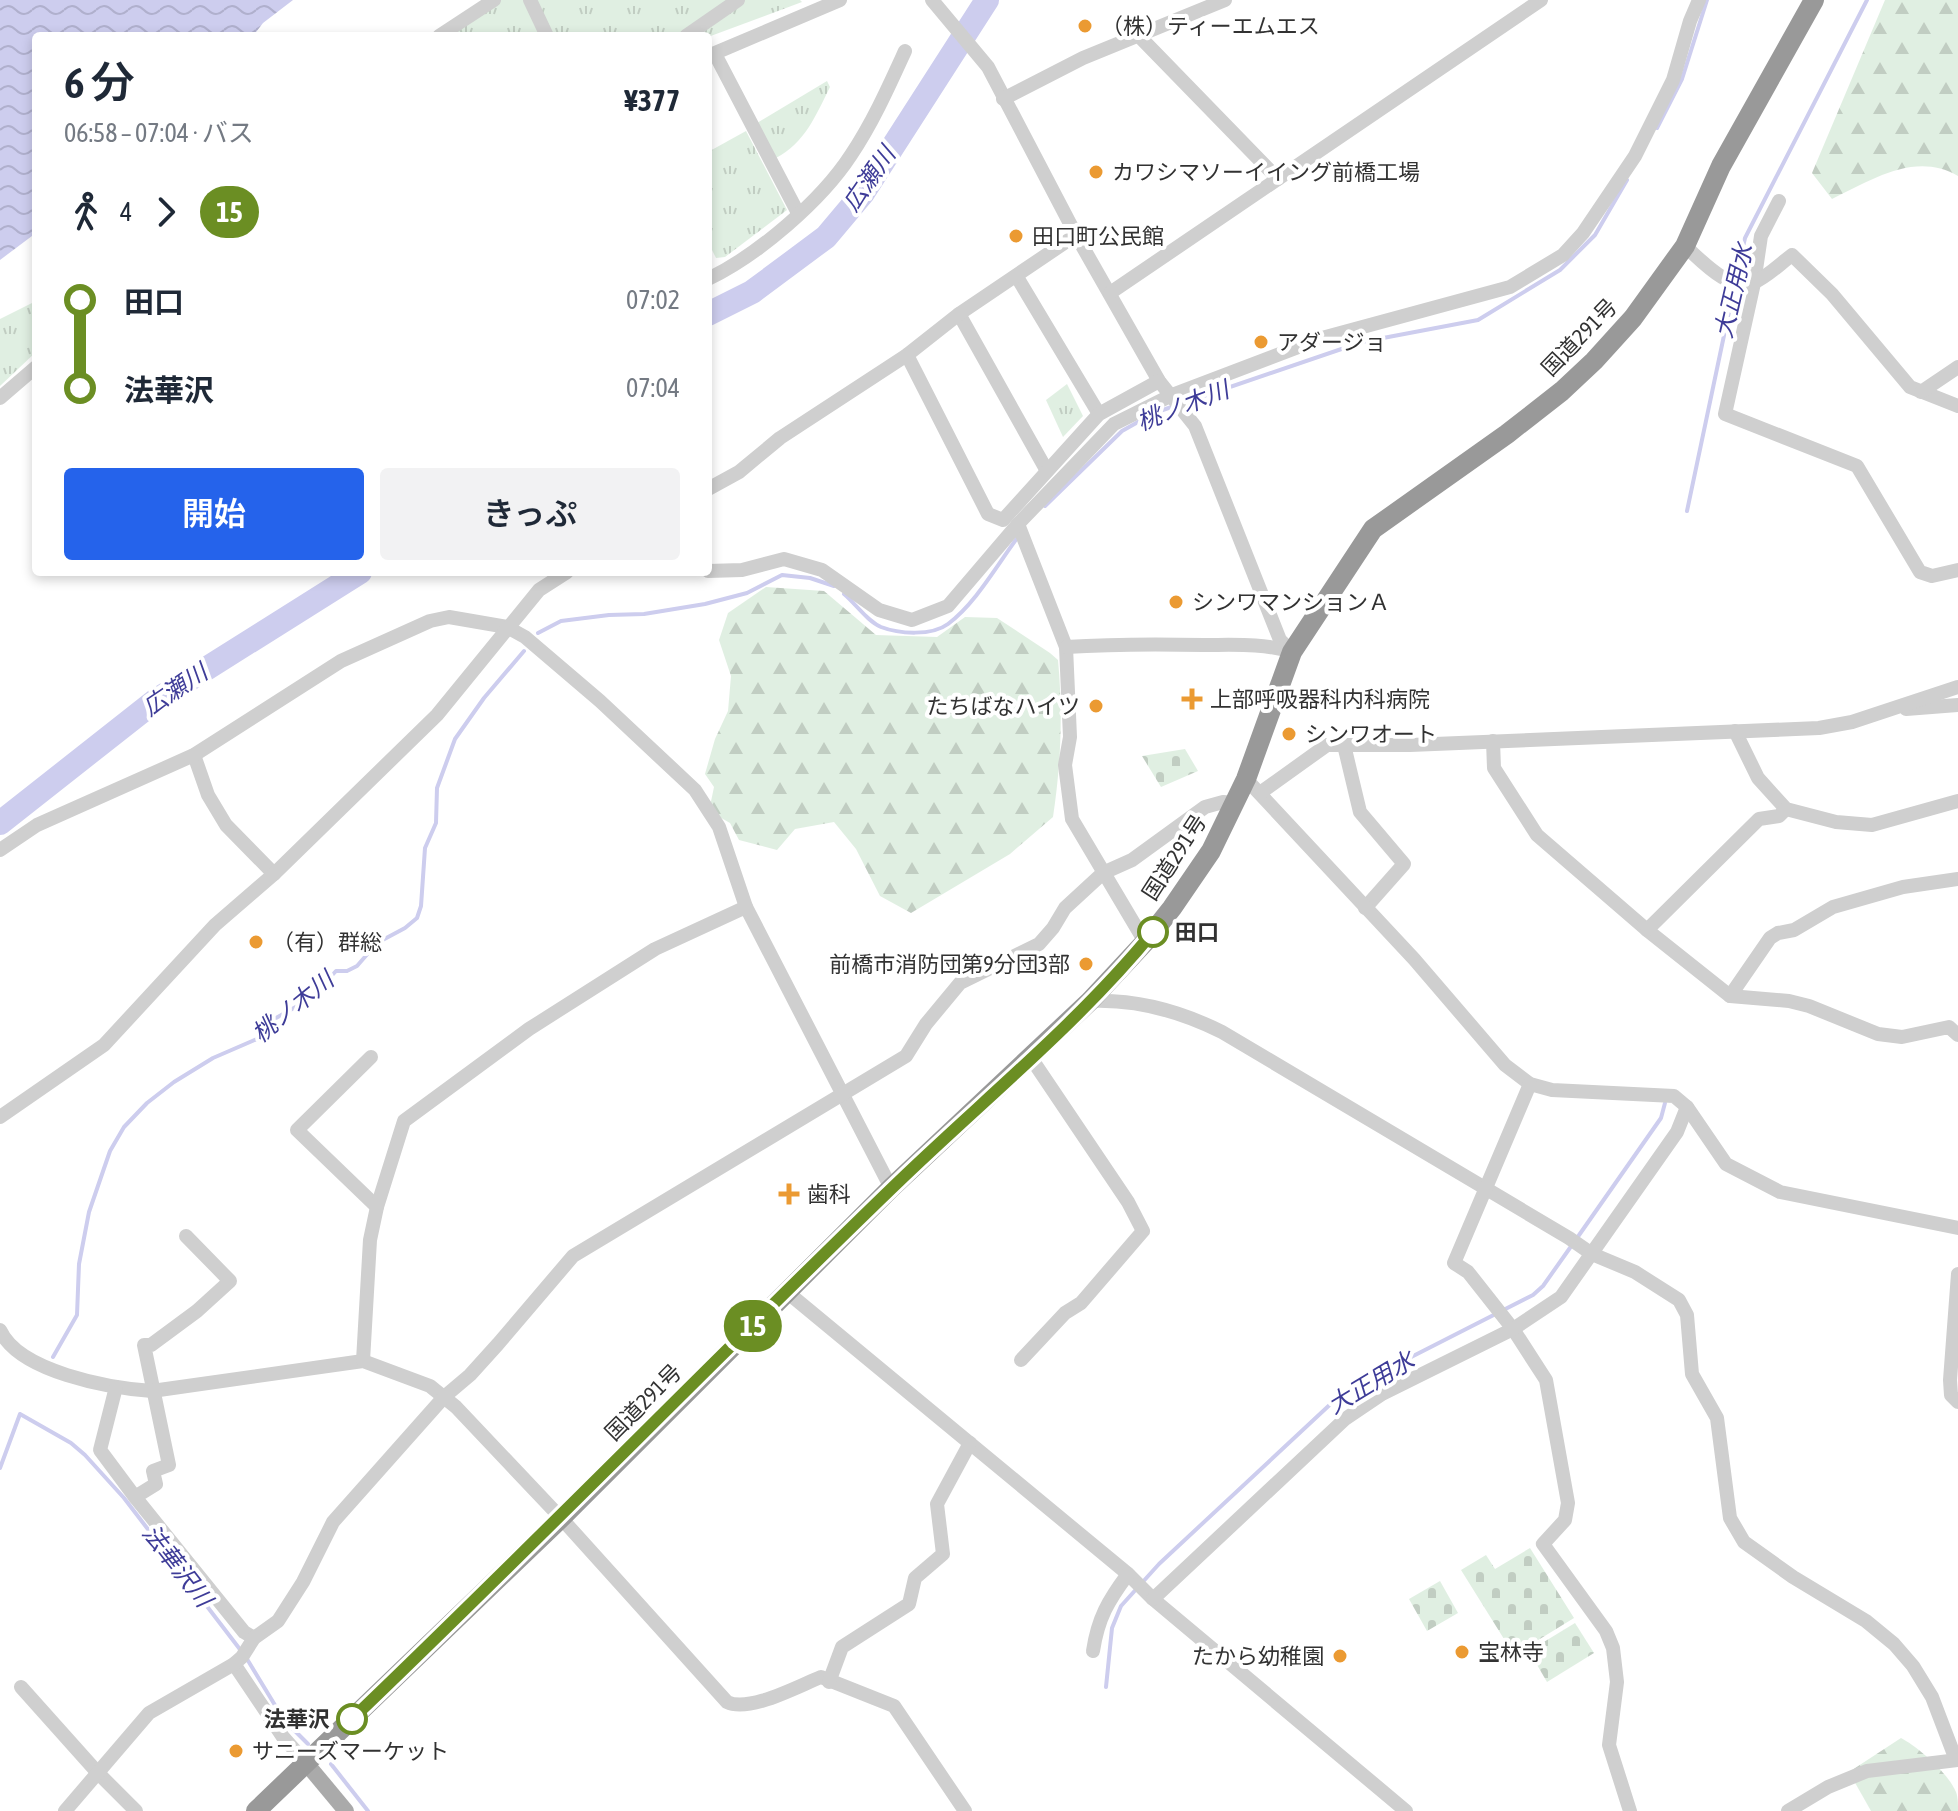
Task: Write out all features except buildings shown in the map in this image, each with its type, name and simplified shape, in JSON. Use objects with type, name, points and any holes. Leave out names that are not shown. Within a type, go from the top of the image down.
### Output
[{"type":"highway","name":"国道291号","points":[[256,1811],[561,1518],[891,1188],[1090,1001],[1145,942],[1211,851],[1235,803],[1253,786],[1292,652],[1373,529],[1562,391],[1633,318],[1685,246],[1721,166],[1814,0]]},
{"type":"main road","points":[[306,1763],[346,1811]]},
{"type":"street","points":[[445,32],[494,0]]},
{"type":"street","points":[[530,0],[545,32]]},
{"type":"street","points":[[692,32],[738,0]]},
{"type":"street","points":[[712,55],[840,0]]},
{"type":"street","points":[[932,0],[988,67],[1076,235],[1159,381],[1195,426],[1280,640],[1292,652]]},
{"type":"street","points":[[1003,99],[1083,58],[1225,0]]},
{"type":"street","points":[[1110,293],[1541,0]]},
{"type":"street","points":[[712,571],[742,570],[784,559],[822,570],[879,610],[912,620],[948,606],[1018,524],[1114,424],[1172,395],[1322,338],[1510,287],[1563,255],[1583,233],[1635,156],[1673,80],[1699,0]]},
{"type":"street","points":[[1138,35],[1278,179]]},
{"type":"street","points":[[712,277],[729,269],[798,213],[850,157],[877,111],[905,51]]},
{"type":"street","points":[[712,57],[798,213]]},
{"type":"street","points":[[1779,201],[1761,236],[1749,283],[1725,414],[1857,466],[1920,572],[1932,576],[1958,570]]},
{"type":"street","points":[[712,487],[739,472],[780,438],[907,355],[959,314],[1076,235]]},
{"type":"street","points":[[1685,246],[1725,279],[1749,283],[1792,255],[1832,294],[1910,387],[1958,406]]},
{"type":"street","points":[[1017,277],[1099,414]]},
{"type":"street","points":[[959,314],[1047,471]]},
{"type":"street","points":[[907,355],[988,514],[1003,520],[1099,414],[1159,381]]},
{"type":"street","points":[[1921,392],[1958,367]]},
{"type":"street","points":[[0,398],[32,370]]},
{"type":"street","points":[[1018,524],[1066,647],[1070,737],[1065,765],[1072,819],[1145,942]]},
{"type":"street","points":[[0,1117],[104,1045],[215,925],[274,874],[437,715],[539,590],[561,576]]},
{"type":"street","points":[[0,850],[37,825],[194,755],[341,661],[430,621],[449,617],[507,627],[525,637],[600,701],[695,790],[719,827],[746,907],[891,1188]]},
{"type":"street","points":[[1066,647],[1232,645],[1277,647],[1292,652]]},
{"type":"street","points":[[1958,687],[1852,722],[1819,728],[1327,745],[1253,786],[1414,959],[1505,1065],[1530,1084],[1552,1090],[1674,1096],[1687,1107],[1726,1164],[1780,1192],[1958,1228]]},
{"type":"street","points":[[1890,709],[1958,705]]},
{"type":"street","points":[[1735,731],[1758,778],[1786,809],[1836,822],[1872,825],[1958,801]]},
{"type":"street","points":[[1493,741],[1494,768],[1537,835],[1647,930],[1730,996],[1799,1003],[1878,1034],[1902,1037],[1949,1027],[1958,1035]]},
{"type":"street","points":[[1344,745],[1360,812],[1404,864],[1365,908]]},
{"type":"street","points":[[194,755],[208,795],[226,825],[274,874]]},
{"type":"street","points":[[65,1811],[82,1803],[97,1772],[149,1713],[234,1664],[254,1638],[278,1621],[303,1582],[333,1522],[444,1397],[480,1365],[573,1256],[906,1056],[926,1024],[960,983],[1039,944],[1065,908],[1103,873],[1132,860],[1205,807],[1223,802],[1235,803]]},
{"type":"street","points":[[1647,930],[1759,819],[1779,816],[1786,809]]},
{"type":"street","points":[[1730,996],[1770,938],[1778,933],[1794,930],[1833,907],[1903,887],[1958,879]]},
{"type":"street","points":[[363,1361],[370,1240],[404,1121],[529,1029],[655,949],[746,907]]},
{"type":"street","points":[[1090,1001],[1146,1004],[1190,1016],[1222,1032],[1588,1251],[1635,1272],[1679,1300],[1687,1315],[1692,1374],[1717,1418],[1730,1518],[1744,1542],[1793,1577],[1866,1621],[1894,1644],[1913,1666],[1932,1697],[1957,1760],[1867,1771],[1828,1787],[1788,1811]]},
{"type":"street","points":[[371,1057],[297,1130],[377,1207]]},
{"type":"street","points":[[1021,1360],[1065,1313],[1089,1295],[1143,1231],[1128,1202],[1031,1058]]},
{"type":"street","points":[[1530,1084],[1454,1263],[1468,1272],[1505,1318],[1546,1380],[1568,1503],[1565,1520],[1543,1544],[1606,1631],[1613,1648],[1617,1682],[1609,1745],[1630,1811]]},
{"type":"street","points":[[1153,1599],[1345,1419],[1505,1318],[1561,1297],[1588,1251],[1677,1132],[1687,1107]]},
{"type":"street","points":[[135,1497],[156,1484],[153,1471],[169,1465],[144,1345],[151,1345],[197,1311],[230,1281],[186,1236]]},
{"type":"street","points":[[1958,1274],[1951,1395],[1958,1402]]},
{"type":"street","points":[[787,1292],[1128,1574],[1153,1599],[1406,1811]]},
{"type":"street","points":[[2,1340],[23,1356],[56,1370],[116,1387],[152,1391],[363,1361],[430,1386],[456,1407],[561,1518],[727,1702],[734,1706],[751,1704],[821,1677],[894,1706],[965,1811]]},
{"type":"street","points":[[116,1387],[100,1450],[244,1632],[254,1638]]},
{"type":"street","points":[[829,1682],[842,1647],[909,1604],[915,1578],[943,1554],[937,1504],[970,1443]]},
{"type":"street","points":[[1093,1651],[1096,1630],[1106,1603],[1128,1574]]},
{"type":"street","points":[[234,1664],[283,1737],[306,1763]]},
{"type":"street","points":[[21,1687],[136,1811]]},
{"type":"green space","points":[[490,0],[802,2],[712,36],[712,32],[445,32]]},
{"type":"green space","points":[[1885,0],[1958,0],[1958,176],[1926,166],[1910,167],[1878,177],[1832,199],[1812,173]]},
{"type":"green space","points":[[827,81],[830,87],[809,127],[795,145],[776,158],[757,123]]},
{"type":"green space","points":[[746,131],[787,210],[725,257],[716,258],[712,250],[712,150]]},
{"type":"green space","points":[[32,303],[32,356],[0,386],[0,319]]},
{"type":"green space","points":[[1067,384],[1083,416],[1063,437],[1046,400]]},
{"type":"green space","points":[[766,587],[824,591],[876,635],[937,637],[965,617],[997,618],[1050,653],[1058,660],[1061,719],[1053,817],[1010,854],[911,913],[880,896],[856,849],[834,822],[795,829],[777,850],[739,840],[730,823],[709,811],[714,787],[705,774],[715,739],[728,711],[731,676],[719,640],[728,613]]},
{"type":"green space","points":[[1185,749],[1198,771],[1161,787],[1142,756]]},
{"type":"green space","points":[[1530,1548],[1574,1618],[1514,1655],[1461,1570],[1486,1555],[1495,1569]]},
{"type":"green space","points":[[1440,1581],[1458,1613],[1427,1631],[1409,1599]]},
{"type":"green space","points":[[1575,1623],[1594,1653],[1547,1682],[1529,1651]]},
{"type":"green space","points":[[1901,1738],[1940,1769],[1956,1792],[1958,1811],[1871,1811],[1849,1772]]},
{"type":"water","points":[[0,0],[293,0],[256,32],[32,32],[32,236],[0,260]]},
{"type":"waterway","name":"広瀬川","points":[[712,312],[752,292],[826,237],[863,193],[987,0]]},
{"type":"waterway","name":"桃ノ木川","points":[[1657,128],[1682,79],[1707,0]]},
{"type":"waterway","name":"大正用水","points":[[1736,279],[1745,238],[1867,0]]},
{"type":"waterway","name":"桃ノ木川","points":[[1045,506],[1122,431],[1154,413],[1362,342],[1478,320],[1560,270],[1595,235],[1627,180]]},
{"type":"waterway","name":"大正用水","points":[[1687,511],[1734,288]]},
{"type":"waterway","name":"桃ノ木川","points":[[844,594],[866,617],[881,627],[906,632],[933,631],[948,624],[968,605],[1018,537]]},
{"type":"waterway","name":"桃ノ木川","points":[[538,633],[561,621],[644,614],[705,604],[747,593],[782,575],[810,578],[834,586]]},
{"type":"waterway","name":"広瀬川","points":[[0,823],[155,701],[354,576]]},
{"type":"waterway","name":"桃ノ木川","points":[[53,1357],[77,1315],[79,1264],[89,1212],[110,1151],[124,1127],[147,1103],[174,1082],[213,1058],[257,1039],[276,1018],[310,999],[336,971],[347,971],[357,966],[377,943],[417,918],[421,906],[425,848],[436,823],[437,788],[455,739],[484,698],[524,651]]},
{"type":"waterway","name":"大正用水","points":[[1577,1238],[1661,1118],[1665,1103]]},
{"type":"waterway","name":"大正用水","points":[[1106,1687],[1112,1628],[1121,1606],[1159,1564],[1336,1399],[1368,1379],[1533,1295],[1572,1245]]},
{"type":"waterway","name":"法華沢川","points":[[0,1468],[20,1414],[71,1443],[124,1498],[242,1652]]},
{"type":"waterway","name":"法華沢川","points":[[247,1659],[284,1720],[308,1744]]},
{"type":"waterway","name":"法華沢川","points":[[331,1764],[368,1811]]},
{"type":"bus line","name":"15","points":[[352,1719],[561,1518],[891,1188],[1090,1001],[1153,932]]},
{"type":"place","name":"（株）ティーエムエス","points":[[1085,26]]},
{"type":"place","name":"カワシマソーイイング前橋工場","points":[[1096,172]]},
{"type":"place","name":"田口町公民館","points":[[1016,236]]},
{"type":"place","name":"アダージョ","points":[[1261,342]]},
{"type":"place","name":"シンワマンションＡ","points":[[1176,602]]},
{"type":"place","name":"上部呼吸器科内科病院","points":[[1192,699]]},
{"type":"place","name":"たちばなハイツ","points":[[1096,706]]},
{"type":"place","name":"シンワオート","points":[[1289,734]]},
{"type":"place","name":"田口","points":[[1153,932]]},
{"type":"place","name":"（有）群総","points":[[256,942]]},
{"type":"place","name":"前橋市消防団第9分団3部","points":[[1086,964]]},
{"type":"place","name":"歯科","points":[[789,1194]]},
{"type":"place","name":"宝林寺","points":[[1462,1652]]},
{"type":"place","name":"たから幼稚園","points":[[1340,1656]]},
{"type":"place","name":"法華沢","points":[[352,1719]]},
{"type":"place","name":"サニーズマーケット","points":[[236,1751]]}]
